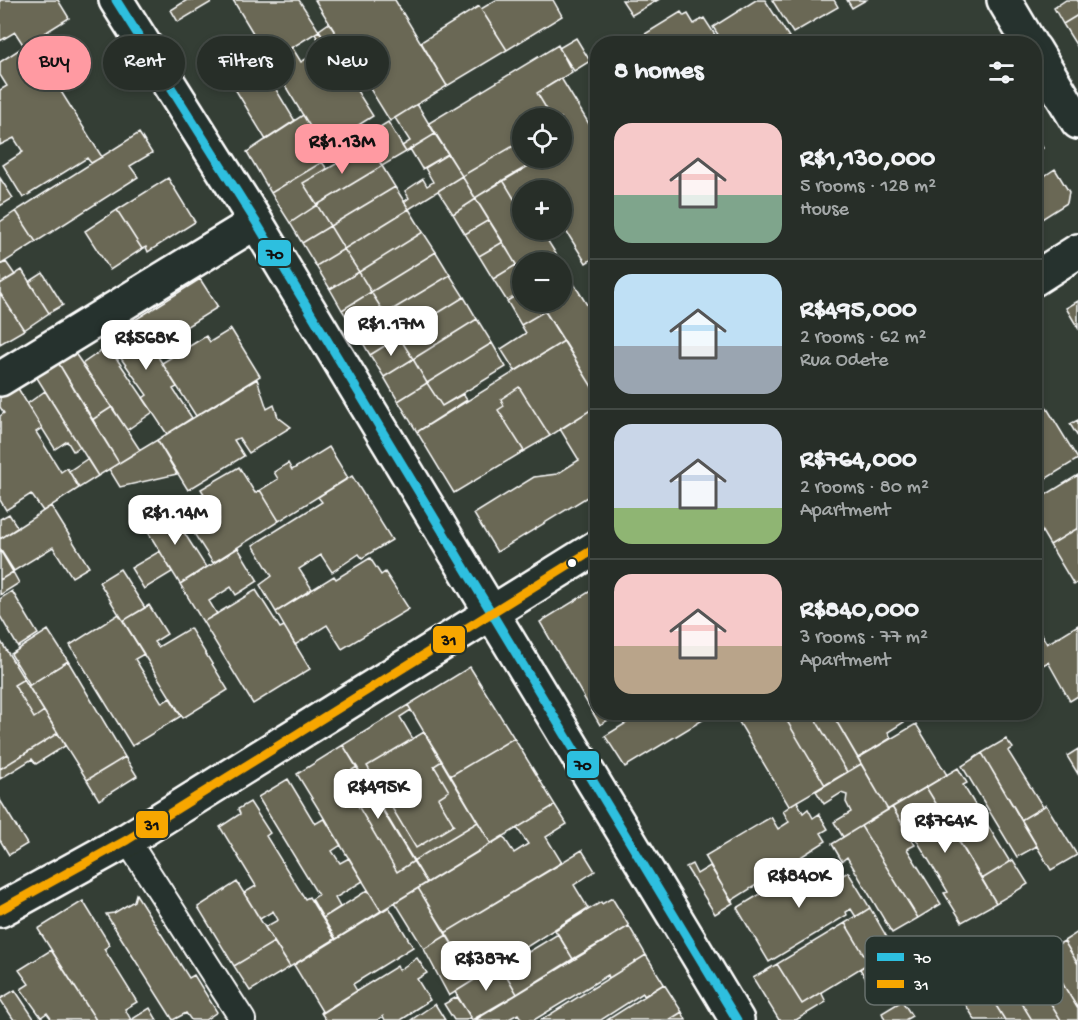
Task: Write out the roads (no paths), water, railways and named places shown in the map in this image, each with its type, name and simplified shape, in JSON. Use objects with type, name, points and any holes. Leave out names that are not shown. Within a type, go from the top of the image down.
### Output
[{"type":"street","points":[[116,0],[256,222],[737,1020]]},
{"type":"street","points":[[1004,0],[1025,36]]},
{"type":"street","points":[[1042,62],[1078,122]]},
{"type":"street","points":[[0,379],[256,222]]},
{"type":"street","points":[[1042,274],[1078,251]]},
{"type":"street","points":[[0,910],[127,840],[590,551]]},
{"type":"lane","points":[[127,840],[243,1020]]}]
